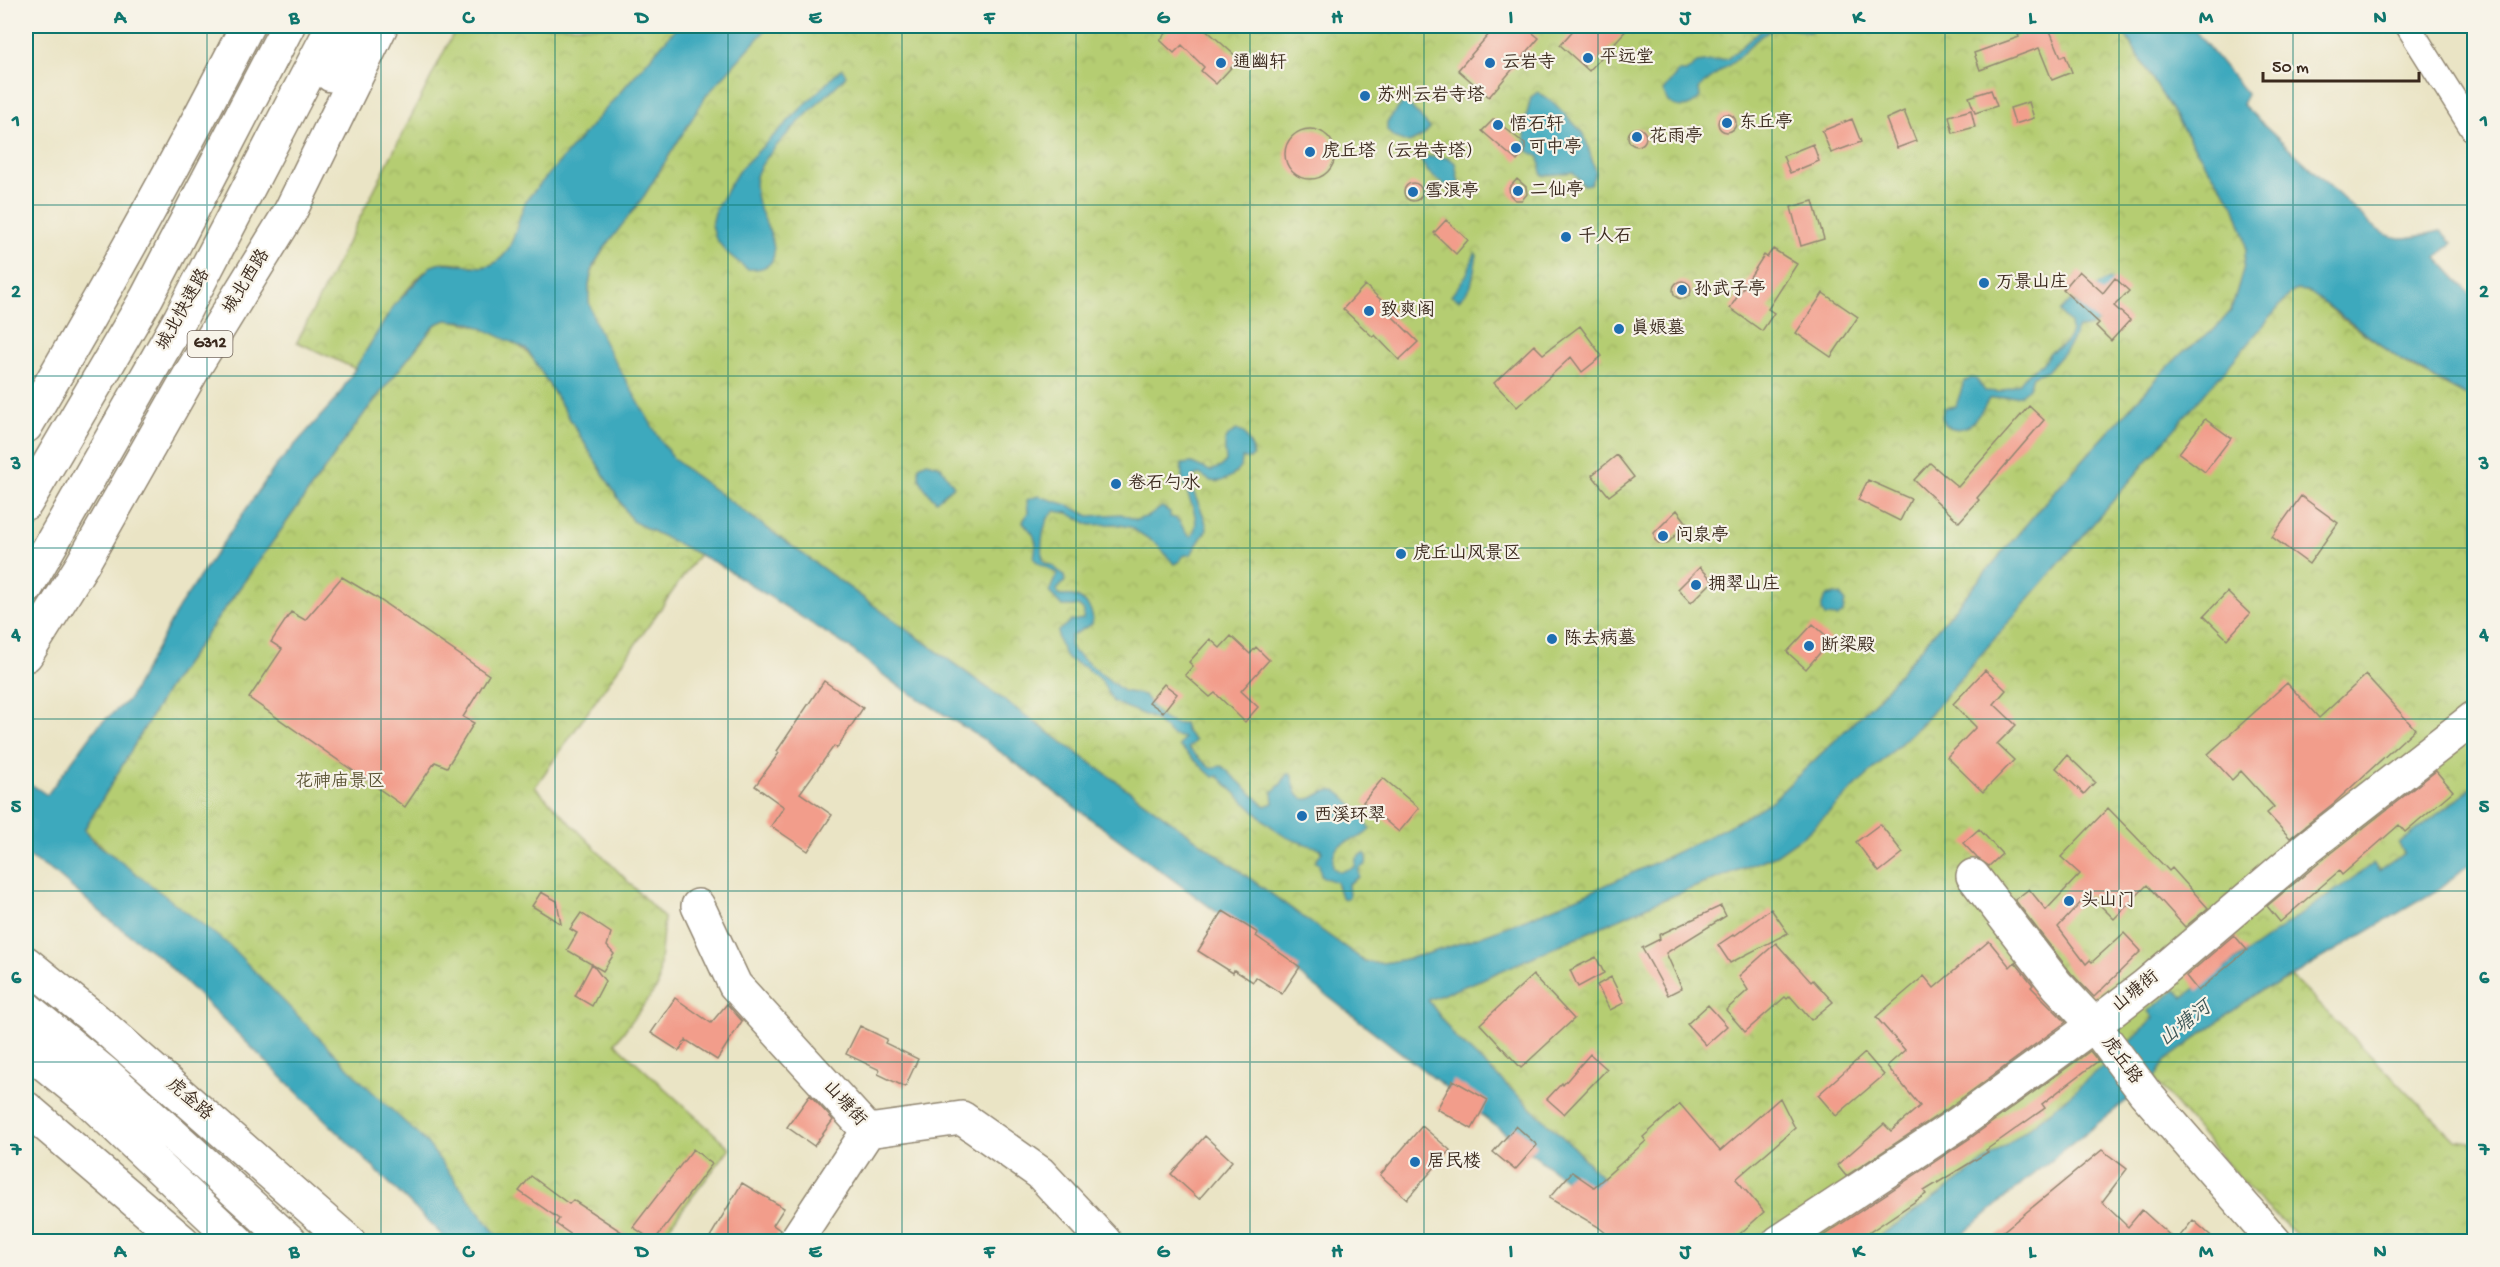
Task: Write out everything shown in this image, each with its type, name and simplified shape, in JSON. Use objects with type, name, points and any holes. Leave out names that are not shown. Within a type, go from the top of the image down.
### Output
[{"type":"main road","points":[[26,426],[94,310],[213,93],[247,26]]},
{"type":"main road","points":[[26,503],[147,297],[288,26]]},
{"type":"main road","name":"城北快速路","points":[[26,588],[180,319],[333,26]]},
{"type":"main road","points":[[180,319],[255,211],[359,26]]},
{"type":"main road","name":"城北西路","points":[[26,655],[82,565],[191,373],[290,212],[381,26]]},
{"type":"main road","name":"山塘街","points":[[1779,1242],[1958,1124],[2094,1025],[2146,985],[2308,847],[2475,718]]},
{"type":"main road","name":"虎丘路","points":[[1973,876],[2057,985],[2094,1025],[2145,1094],[2275,1242]]},
{"type":"main road","name":"山塘街","points":[[698,906],[735,985],[868,1131],[962,1118],[1040,1173],[1105,1242]]},
{"type":"main road","name":"虎金路","points":[[26,963],[96,1020],[349,1242]]},
{"type":"main road","name":"虎金路","points":[[26,1008],[106,1075],[291,1242]]},
{"type":"main road","points":[[26,1049],[85,1097],[238,1242]]},
{"type":"main road","points":[[26,1108],[183,1242]]},
{"type":"main road","points":[[795,1242],[868,1131]]},
{"type":"street","points":[[2408,26],[2475,131]]},
{"type":"green space","points":[[457,26],[678,26],[528,199],[514,239],[505,254],[491,265],[484,267],[448,262],[430,268],[405,292],[393,308],[356,369],[297,342]]},
{"type":"green space","name":"虎丘山风景区","points":[[769,26],[2120,26],[2191,142],[2234,205],[2245,237],[2243,270],[2231,311],[2214,330],[2182,353],[2163,372],[2053,493],[1876,701],[1774,799],[1744,818],[1696,843],[1571,900],[1505,927],[1445,948],[1397,961],[1366,962],[687,470],[661,443],[619,373],[600,334],[589,301],[589,285],[599,257],[607,244],[645,194],[705,97]]},
{"type":"green space","points":[[2296,290],[2304,290],[2313,294],[2343,319],[2410,366],[2474,400],[2474,786],[2399,844],[2404,853],[2378,872],[2373,865],[2183,998],[2176,990],[2149,1011],[2155,1017],[2092,1078],[1973,1173],[1871,1241],[1663,1241],[1571,1145],[1455,1037],[1428,1000],[1480,980],[1657,902],[1776,855],[1806,834],[1924,721],[2287,297]]},
{"type":"green space","name":"花神庙景区","points":[[446,320],[494,332],[526,352],[534,360],[632,521],[699,554],[535,787],[664,918],[658,986],[615,1043],[730,1148],[658,1241],[501,1241],[427,1144],[84,830],[168,688],[366,411],[436,324]]},
{"type":"green space","points":[[2292,977],[2455,1140],[2471,1142],[2474,1149],[2474,1241],[2303,1241],[2255,1196],[2154,1079],[2165,1061],[2261,990]]},
{"type":"water","points":[[678,26],[769,26],[706,96],[644,196],[593,266],[589,284],[589,302],[604,342],[673,458],[1366,962],[1397,961],[1445,948],[1505,927],[1571,900],[1696,843],[1744,818],[1774,799],[1876,701],[2053,493],[2163,372],[2182,353],[2214,330],[2231,311],[2243,270],[2246,250],[2245,237],[2234,205],[2191,142],[2120,26],[2191,26],[2247,94],[2242,104],[2371,225],[2397,238],[2441,231],[2452,243],[2437,258],[2474,298],[2474,400],[2401,360],[2308,291],[2296,290],[2291,293],[1924,721],[1806,834],[1776,855],[1657,902],[1480,980],[1428,1000],[1455,1037],[1571,1145],[1663,1241],[1571,1184],[1260,944],[980,737],[891,681],[850,648],[720,565],[632,521],[526,349],[469,322],[446,320],[436,324],[366,411],[168,688],[84,830],[91,839],[229,945],[363,1083],[427,1143],[501,1241],[448,1241],[161,958],[112,922],[55,873],[26,855],[26,781],[47,795],[98,726],[129,699],[179,607],[275,467],[337,398],[393,307],[430,267],[450,263],[480,267],[498,261],[511,245],[528,198]]},
{"type":"water","points":[[1766,26],[1820,26],[1808,32],[1781,28],[1764,34],[1702,86],[1699,89],[1700,97],[1693,104],[1681,107],[1668,102],[1663,91],[1678,72],[1686,72],[1697,63],[1727,59]]},
{"type":"water","points":[[842,68],[846,75],[844,78],[795,126],[760,167],[755,180],[756,194],[771,235],[774,256],[770,263],[762,268],[747,269],[725,251],[715,237],[712,225],[716,208],[739,170]]},
{"type":"water","points":[[1538,92],[1555,104],[1584,134],[1596,173],[1590,184],[1583,185],[1573,172],[1544,176],[1541,173],[1539,157],[1528,151],[1525,139],[1526,118],[1531,97]]},
{"type":"water","points":[[1405,100],[1430,128],[1423,136],[1409,143],[1393,137],[1387,130],[1387,122]]},
{"type":"water","points":[[1420,156],[1449,158],[1455,163],[1461,194],[1431,174],[1422,163]]},
{"type":"water","points":[[1475,253],[1477,255],[1471,286],[1459,300],[1451,296],[1466,276]]},
{"type":"water","points":[[2109,279],[2122,285],[2108,301],[2113,306],[2098,322],[2078,328],[2069,346],[2048,370],[2033,376],[2029,388],[2020,395],[1989,399],[1976,418],[1966,427],[1959,429],[1944,424],[1942,417],[1944,408],[1956,406],[1964,382],[1971,378],[1976,379],[1985,391],[2000,392],[2019,384],[2028,373],[2042,364],[2050,352],[2066,343],[2071,331],[2070,323],[2060,312],[2071,300],[2079,306],[2098,285]]},
{"type":"water","points":[[1237,430],[1244,433],[1252,448],[1253,456],[1250,459],[1242,458],[1239,468],[1227,479],[1211,481],[1199,474],[1192,477],[1193,490],[1207,529],[1191,554],[1183,556],[1174,564],[1157,544],[1130,527],[1115,524],[1090,525],[1068,513],[1055,511],[1047,520],[1045,527],[1042,543],[1043,558],[1045,563],[1053,566],[1064,576],[1065,581],[1057,590],[1058,595],[1078,598],[1086,603],[1091,611],[1092,624],[1071,636],[1070,644],[1073,651],[1123,691],[1144,695],[1165,720],[1177,724],[1184,723],[1186,731],[1195,741],[1188,748],[1210,768],[1222,766],[1265,806],[1273,803],[1272,792],[1287,774],[1291,774],[1299,796],[1308,799],[1330,790],[1335,791],[1354,807],[1370,829],[1358,838],[1340,845],[1333,857],[1333,868],[1340,872],[1355,867],[1356,859],[1364,853],[1367,856],[1366,864],[1359,869],[1359,877],[1348,884],[1349,897],[1345,899],[1341,897],[1336,882],[1321,876],[1319,864],[1315,861],[1322,852],[1320,848],[1281,834],[1218,776],[1213,777],[1179,746],[1184,738],[1172,735],[1154,719],[1113,702],[1101,680],[1084,667],[1066,658],[1058,639],[1058,631],[1071,621],[1083,619],[1084,611],[1078,606],[1062,606],[1049,592],[1057,574],[1034,559],[1036,543],[1033,534],[1023,522],[1028,512],[1027,500],[1038,496],[1068,505],[1089,516],[1121,514],[1136,520],[1149,516],[1162,507],[1170,512],[1170,517],[1178,520],[1191,537],[1196,520],[1184,483],[1182,464],[1192,463],[1210,471],[1221,467],[1226,461],[1226,439]]},
{"type":"water","points":[[927,462],[940,466],[954,486],[936,501],[919,476],[919,466]]},
{"type":"water","points":[[1840,595],[1845,601],[1843,613],[1837,617],[1825,616],[1822,611],[1823,603],[1827,596]]},
{"type":"water","name":"山塘河","points":[[2474,786],[2474,860],[2439,889],[2275,986],[2261,990],[2165,1061],[2154,1079],[2027,1179],[1955,1241],[1871,1242],[1946,1190],[2053,1109],[2121,1050],[2154,1018],[2149,1011],[2176,990],[2183,997],[2373,864],[2379,871],[2404,853],[2399,844]]},
{"type":"building","points":[[1173,26],[1202,26],[1239,59],[1216,84],[1201,71],[1204,67],[1182,45],[1174,53],[1160,40]]},
{"type":"building","name":"云岩寺","points":[[1496,26],[1524,26],[1539,38],[1489,97],[1458,70]]},
{"type":"building","name":"平远堂","points":[[1577,26],[1630,26],[1589,71],[1560,45]]},
{"type":"building","points":[[2041,26],[2048,26],[2061,57],[2065,55],[2072,72],[2052,80],[2039,48],[1980,70],[1974,53],[2019,37],[2018,35]]},
{"type":"building","points":[[1991,90],[1997,106],[1975,113],[1969,97]]},
{"type":"building","points":[[2029,102],[2034,118],[2015,124],[2010,108]]},
{"type":"building","points":[[1971,110],[1975,127],[1953,133],[1949,116]]},
{"type":"building","points":[[1904,111],[1916,141],[1897,148],[1886,119]]},
{"type":"building","name":"东丘亭","points":[[1727,114],[1733,117],[1736,123],[1733,129],[1727,132],[1721,129],[1718,123],[1721,117]]},
{"type":"building","points":[[1494,119],[1525,144],[1525,152],[1517,161],[1482,131]]},
{"type":"building","points":[[1852,119],[1861,142],[1831,153],[1822,131]]},
{"type":"building","name":"花雨亭","points":[[1637,128],[1643,131],[1646,137],[1643,143],[1637,146],[1631,143],[1628,137],[1631,131]]},
{"type":"building","name":"虎丘塔（云岩寺塔）","points":[[1310,129],[1328,136],[1335,154],[1328,172],[1310,179],[1292,172],[1285,154],[1292,136]]},
{"type":"building","points":[[1813,144],[1819,161],[1790,173],[1783,156]]},
{"type":"building","name":"二仙亭","points":[[1517,179],[1526,187],[1527,194],[1522,200],[1515,200],[1510,195],[1509,188]]},
{"type":"building","name":"雪浪亭","points":[[1413,183],[1419,186],[1422,192],[1419,198],[1413,201],[1407,198],[1404,192],[1407,186]]},
{"type":"building","points":[[1813,201],[1824,239],[1801,246],[1791,207]]},
{"type":"building","points":[[1446,220],[1468,240],[1456,254],[1434,233]]},
{"type":"building","points":[[1773,249],[1797,264],[1768,309],[1774,313],[1762,331],[1730,308],[1764,255],[1767,257]]},
{"type":"building","points":[[2079,271],[2103,293],[2115,278],[2129,291],[2114,306],[2130,320],[2111,341],[2096,326],[2099,323],[2063,290]]},
{"type":"building","name":"孙武子亭","points":[[1682,281],[1688,284],[1691,290],[1688,296],[1682,299],[1676,296],[1673,290],[1676,284]]},
{"type":"building","points":[[1365,285],[1395,313],[1392,316],[1418,342],[1399,360],[1375,335],[1373,337],[1343,309]]},
{"type":"building","points":[[1823,293],[1858,317],[1831,357],[1796,333]]},
{"type":"building","points":[[1580,326],[1602,356],[1582,372],[1571,357],[1517,407],[1494,383],[1534,345],[1543,354]]},
{"type":"building","points":[[2029,406],[2044,420],[1959,522],[1914,480],[1930,463],[1958,487]]},
{"type":"building","points":[[2205,419],[2231,438],[2205,472],[2179,453]]},
{"type":"building","points":[[1617,455],[1634,477],[1609,496],[1592,475]]},
{"type":"building","points":[[1868,480],[1911,499],[1900,521],[1858,500]]},
{"type":"building","points":[[2301,496],[2338,523],[2309,564],[2272,537]]},
{"type":"building","points":[[1677,510],[1687,523],[1667,544],[1660,544],[1655,540],[1654,533]]},
{"type":"building","name":"拥翠山庄","points":[[1700,567],[1713,581],[1691,603],[1678,589]]},
{"type":"building","points":[[342,577],[374,596],[489,675],[463,717],[474,723],[447,767],[435,762],[405,807],[249,698],[282,649],[271,642],[291,612],[305,620]]},
{"type":"building","points":[[2227,592],[2250,614],[2227,639],[2204,616]]},
{"type":"building","name":"断梁殿","points":[[1813,624],[1831,640],[1806,669],[1787,652]]},
{"type":"building","points":[[1231,636],[1250,654],[1256,647],[1269,660],[1241,691],[1258,707],[1245,722],[1215,693],[1210,697],[1185,675],[1193,666],[1189,662],[1210,639],[1220,648]]},
{"type":"building","points":[[1985,670],[2006,690],[1994,704],[2016,725],[1997,744],[2014,760],[1983,792],[1947,757],[1976,727],[1953,704]]},
{"type":"building","points":[[2366,675],[2415,729],[2334,803],[2290,838],[2267,813],[2274,807],[2241,771],[2232,780],[2208,754],[2287,683],[2319,718]]},
{"type":"building","points":[[824,681],[863,708],[837,748],[834,746],[800,793],[832,815],[808,851],[771,826],[784,807],[755,786],[779,753],[777,751]]},
{"type":"building","points":[[1164,684],[1177,694],[1163,712],[1149,702]]},
{"type":"building","points":[[2067,755],[2095,782],[2084,794],[2056,768]]},
{"type":"building","points":[[2436,771],[2453,791],[2405,832],[2399,825],[2342,875],[2339,871],[2280,922],[2267,906]]},
{"type":"building","points":[[1383,778],[1419,808],[1399,832],[1363,802]]},
{"type":"building","points":[[2108,808],[2169,871],[2172,868],[2208,908],[2185,927],[2147,885],[2114,919],[2089,894],[2058,927],[2086,964],[2090,960],[2092,962],[2124,933],[2141,951],[2094,997],[2071,973],[2015,900],[2029,889],[2046,910],[2080,874],[2061,857]]},
{"type":"building","points":[[1880,824],[1903,853],[1879,872],[1856,842]]},
{"type":"building","points":[[1979,829],[2002,854],[1989,866],[1977,858],[1963,843]]},
{"type":"building","points":[[541,892],[557,901],[561,924],[532,906]]},
{"type":"building","points":[[1721,906],[1726,916],[1666,953],[1682,988],[1668,995],[1642,948],[1660,939],[1659,935]]},
{"type":"building","points":[[1771,909],[1788,933],[1730,963],[1718,945]]},
{"type":"building","points":[[1223,911],[1258,933],[1256,936],[1300,967],[1282,994],[1256,977],[1253,982],[1234,970],[1233,973],[1198,951]]},
{"type":"building","points":[[581,913],[611,933],[607,946],[614,954],[603,971],[567,950],[577,933],[570,929]]},
{"type":"building","points":[[2234,935],[2247,950],[2198,991],[2186,976]]},
{"type":"building","points":[[1989,941],[2010,967],[2015,962],[2033,985],[2031,987],[2066,1022],[1947,1109],[1846,1176],[1837,1165],[1884,1124],[1891,1131],[1920,1106],[1887,1066],[1905,1050],[1876,1017],[1924,976],[1934,988]]},
{"type":"building","points":[[1776,943],[1811,982],[1813,980],[1833,1002],[1811,1020],[1790,996],[1787,999],[1785,997],[1745,1032],[1726,1010],[1748,990],[1739,976]]},
{"type":"building","points":[[1596,957],[1604,973],[1578,987],[1570,970]]},
{"type":"building","points":[[592,964],[605,981],[592,1006],[575,996]]},
{"type":"building","points":[[1533,975],[1574,1019],[1521,1068],[1480,1024]]},
{"type":"building","points":[[1611,977],[1624,1003],[1610,1010],[1597,985]]},
{"type":"building","points":[[675,998],[711,1023],[727,1004],[742,1021],[717,1060],[686,1040],[679,1051],[651,1033]]},
{"type":"building","points":[[1708,1005],[1727,1026],[1706,1045],[1687,1024]]},
{"type":"building","points":[[860,1026],[887,1039],[885,1043],[918,1059],[905,1087],[878,1074],[880,1070],[846,1054]]},
{"type":"building","points":[[2090,1051],[2098,1061],[2042,1104],[2045,1108],[1986,1150],[1988,1152],[1924,1191],[1926,1194],[1855,1242],[1814,1242],[1969,1139]]},
{"type":"building","points":[[1865,1053],[1884,1075],[1836,1116],[1818,1095]]},
{"type":"building","points":[[1590,1054],[1607,1069],[1564,1114],[1547,1099],[1562,1083],[1563,1085]]},
{"type":"building","name":"居民楼","points":[[1453,1080],[1488,1100],[1472,1129],[1437,1109]]},
{"type":"building","points":[[810,1095],[833,1120],[814,1146],[787,1127]]},
{"type":"building","points":[[1780,1098],[1795,1128],[1736,1179],[1764,1212],[1731,1242],[1617,1242],[1597,1226],[1549,1198],[1572,1172],[1594,1187],[1646,1141],[1643,1137],[1680,1104],[1720,1151]]},
{"type":"building","name":"居民楼","points":[[1422,1126],[1450,1150],[1407,1199],[1380,1175]]},
{"type":"building","points":[[1516,1126],[1537,1145],[1515,1170],[1493,1152]]},
{"type":"building","points":[[1205,1136],[1232,1161],[1199,1199],[1171,1174]]},
{"type":"building","points":[[693,1149],[712,1164],[654,1241],[633,1227]]},
{"type":"building","points":[[2102,1150],[2127,1169],[2102,1202],[2128,1227],[2142,1210],[2176,1241],[2193,1220],[2218,1242],[1990,1242]]},
{"type":"building","points":[[531,1176],[569,1204],[573,1200],[637,1242],[582,1242],[556,1224],[559,1219],[519,1191]]},
{"type":"building","points":[[742,1183],[784,1208],[773,1225],[780,1230],[773,1242],[707,1242]]},
{"type":"place","name":"平远堂","points":[[1588,58]]},
{"type":"place","name":"通幽轩","points":[[1221,63]]},
{"type":"place","name":"云岩寺","points":[[1490,63]]},
{"type":"place","name":"苏州云岩寺塔","points":[[1365,96]]},
{"type":"place","name":"东丘亭","points":[[1727,123]]},
{"type":"place","name":"悟石轩","points":[[1498,125]]},
{"type":"place","name":"花雨亭","points":[[1637,137]]},
{"type":"place","name":"可中亭","points":[[1516,148]]},
{"type":"place","name":"虎丘塔（云岩寺塔）","points":[[1310,152]]},
{"type":"place","name":"二仙亭","points":[[1518,191]]},
{"type":"place","name":"雪浪亭","points":[[1413,192]]},
{"type":"place","name":"千人石","points":[[1566,237]]},
{"type":"place","name":"万景山庄","points":[[1984,283]]},
{"type":"place","name":"孙武子亭","points":[[1682,290]]},
{"type":"place","name":"致爽阁","points":[[1369,311]]},
{"type":"place","name":"真娘墓","points":[[1619,329]]},
{"type":"place","name":"卷石勺水","points":[[1116,484]]},
{"type":"place","name":"问泉亭","points":[[1663,536]]},
{"type":"place","name":"虎丘山风景区","points":[[1401,554]]},
{"type":"place","name":"拥翠山庄","points":[[1696,585]]},
{"type":"place","name":"陈去病墓","points":[[1552,639]]},
{"type":"place","name":"断梁殿","points":[[1809,646]]},
{"type":"place","name":"西溪环翠","points":[[1302,816]]},
{"type":"place","name":"头山门","points":[[2069,901]]},
{"type":"place","name":"居民楼","points":[[1415,1162]]}]
